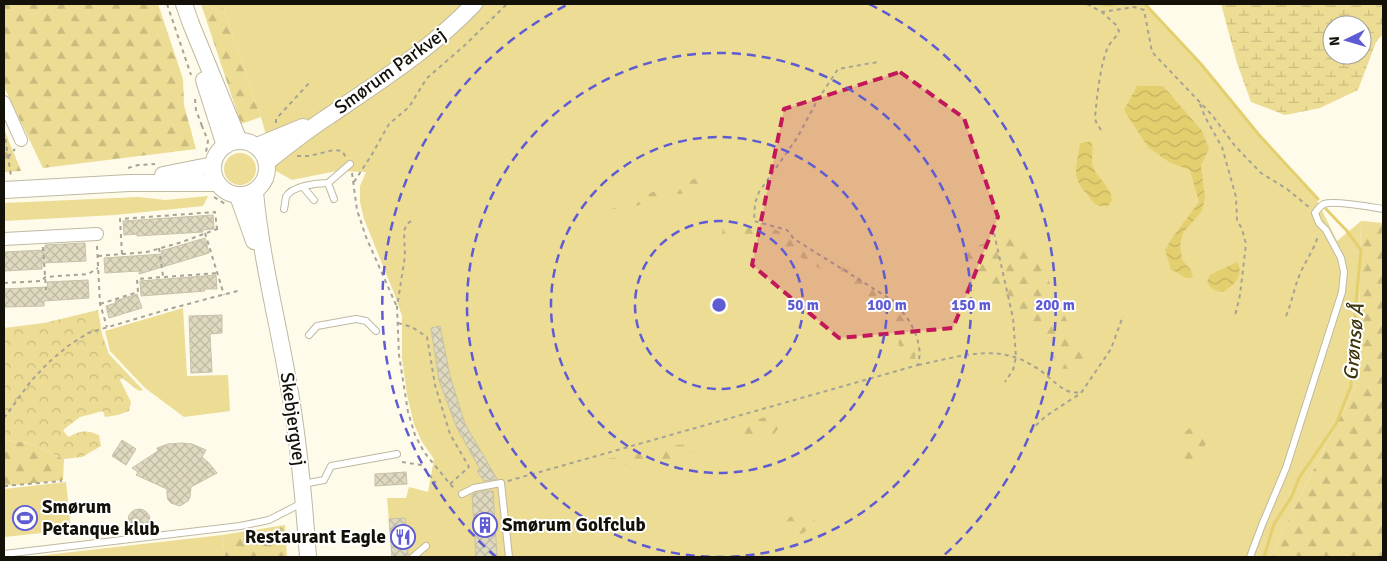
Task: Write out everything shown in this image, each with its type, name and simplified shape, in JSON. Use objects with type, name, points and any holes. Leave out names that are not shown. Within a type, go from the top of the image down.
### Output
[{"type":"street","points":[[184,4],[232,143]]},
{"type":"street","name":"Smørum Parkvej","points":[[267,162],[328,116],[410,60],[474,4]]},
{"type":"street","points":[[191,24],[210,124],[232,143]]},
{"type":"street","points":[[4,102],[21,140]]},
{"type":"street","name":"Smørum Parkvej","points":[[257,146],[328,116]]},
{"type":"street","points":[[8,190],[130,183],[222,190],[230,194],[236,203],[262,186],[268,170],[263,153],[257,146],[249,142],[232,143],[209,160],[130,183]]},
{"type":"street","points":[[209,160],[214,177],[213,189]]},
{"type":"street","name":"Skebjergvej","points":[[255,192],[268,283],[290,390],[304,502],[308,557]]},
{"type":"street","name":"Skebjergvej","points":[[236,203],[268,283]]},
{"type":"street","points":[[4,239],[97,234]]},
{"type":"lane","points":[[287,208],[286,196],[290,192],[317,183],[328,183],[350,164]]},
{"type":"lane","points":[[328,183],[334,200]]},
{"type":"lane","points":[[303,187],[314,200]]},
{"type":"lane","points":[[1250,557],[1286,468],[1342,292],[1344,272],[1341,258],[1326,230],[1319,223],[1315,213],[1326,203],[1383,209]]},
{"type":"lane","points":[[309,335],[317,326],[356,319],[366,321],[376,331]]},
{"type":"lane","points":[[302,484],[324,480],[331,466],[397,454]]},
{"type":"lane","points":[[462,494],[474,488],[501,483],[509,557]]},
{"type":"lane","points":[[4,554],[240,526],[269,520],[304,502]]},
{"type":"lane","points":[[413,557],[426,546]]},
{"type":"path","points":[[167,4],[193,80]]},
{"type":"path","points":[[354,182],[390,124],[409,107],[427,78],[464,46],[507,4]]},
{"type":"path","points":[[1088,4],[1102,12],[1116,25],[1118,31],[1116,38],[1109,46],[1101,73],[1095,117],[1101,130]]},
{"type":"path","points":[[1102,12],[1134,7],[1144,10],[1152,52],[1212,115],[1235,146],[1261,173],[1287,189],[1315,213]]},
{"type":"path","points":[[878,62],[838,70],[797,138],[759,192],[755,202],[754,221],[787,230],[794,239],[895,302],[910,322],[917,337],[920,354],[918,365]]},
{"type":"path","points":[[195,97],[196,110],[210,124],[208,141],[209,160]]},
{"type":"path","points":[[1199,102],[1222,147],[1236,197],[1237,220],[1242,229],[1246,244],[1240,295],[1235,316]]},
{"type":"path","points":[[4,131],[8,190]]},
{"type":"path","points":[[213,189],[236,203]]},
{"type":"path","points":[[98,256],[147,252],[182,242],[218,228],[215,212],[120,219],[122,254]]},
{"type":"path","points":[[411,221],[407,224],[404,231],[405,256],[397,307],[399,355],[408,412],[415,435],[424,452],[450,484],[462,494]]},
{"type":"path","points":[[1286,316],[1300,274],[1318,239],[1319,223]]},
{"type":"path","points":[[205,233],[224,295]]},
{"type":"path","points":[[994,233],[1013,318],[1016,358],[1014,370],[1005,382]]},
{"type":"path","points":[[97,234],[100,304],[107,327]]},
{"type":"path","points":[[42,237],[46,290]]},
{"type":"path","points":[[159,248],[163,276]]},
{"type":"path","points":[[4,283],[42,281],[44,277],[88,274],[98,268]]},
{"type":"path","points":[[100,304],[138,292],[137,279],[218,273]]},
{"type":"path","points":[[4,418],[31,381],[48,362],[88,333],[241,290]]},
{"type":"path","points":[[1030,431],[1046,416],[1081,393],[1111,349],[1123,316]]},
{"type":"path","points":[[398,324],[412,327],[427,337],[435,385],[450,434],[469,468],[450,484]]},
{"type":"path","points":[[501,483],[918,365],[982,353],[1000,353],[1016,358],[1034,366],[1067,391],[1081,393]]},
{"type":"path","points":[[394,462],[422,465],[436,483]]},
{"type":"path","points":[[4,486],[62,481]]},
{"type":"highlighted area","points":[[900,72],[964,118],[998,217],[953,328],[839,338],[752,265],[784,109]]},
{"type":"green space","points":[[4,4],[158,4],[183,79],[184,105],[196,149],[43,168],[4,87]]},
{"type":"green space","points":[[201,4],[222,4],[261,117],[241,124]]},
{"type":"green space","points":[[222,4],[1145,4],[1201,64],[1260,136],[1314,194],[1337,241],[1361,221],[1358,382],[1283,530],[1272,557],[392,557],[387,498],[406,498],[409,487],[428,492],[434,459],[422,442],[414,424],[407,395],[402,358],[402,316],[364,219],[360,202],[360,186],[366,172],[336,171],[292,180],[276,171],[261,117]]},
{"type":"green space","points":[[1221,4],[1383,4],[1383,34],[1376,42],[1372,53],[1372,15],[1322,15],[1322,65],[1367,65],[1358,90],[1320,108],[1285,115],[1251,102],[1237,63]]},
{"type":"green space","points":[[4,134],[6,134],[21,171],[4,172]]},
{"type":"green space","points":[[240,153],[246,154],[251,158],[255,163],[255,175],[251,180],[246,184],[240,185],[234,184],[229,180],[225,175],[224,169],[225,163],[229,158],[234,154]]},
{"type":"green space","points":[[702,177],[706,189],[701,192],[666,195],[602,219],[603,213],[627,202],[664,188]]},
{"type":"green space","points":[[208,196],[203,206],[115,215],[4,221],[4,203],[138,197],[165,200]]},
{"type":"green space","points":[[1361,221],[1383,223],[1383,557],[1272,557],[1283,530],[1358,382]]},
{"type":"green space","points":[[740,222],[765,226],[784,233],[879,288],[898,305],[908,319],[917,343],[915,361],[907,364],[900,353],[897,334],[889,316],[866,303],[824,271],[792,252],[761,238],[722,235],[723,227]]},
{"type":"green space","points":[[1006,236],[1030,239],[1085,361],[1073,368],[1063,369],[1038,339],[950,258],[957,250],[977,246]]},
{"type":"green space","points":[[183,308],[187,376],[228,375],[230,411],[184,417],[145,388],[110,351],[105,331]]},
{"type":"green space","points":[[98,310],[102,334],[109,354],[143,390],[139,391],[122,378],[120,380],[131,402],[129,411],[105,417],[103,411],[80,417],[63,430],[68,437],[83,432],[99,435],[101,446],[82,457],[64,459],[29,443],[4,440],[4,328],[44,323]]},
{"type":"green space","points":[[770,416],[780,426],[774,434],[737,439],[732,436],[733,433],[751,421]]},
{"type":"green space","points":[[1197,423],[1213,429],[1203,450],[1188,466],[1178,458],[1178,449],[1183,433]]},
{"type":"green space","points":[[4,440],[29,443],[64,459],[63,480],[4,486]]},
{"type":"green space","points":[[693,444],[696,451],[662,463],[600,465],[593,461],[626,456],[640,450],[666,450],[676,445]]},
{"type":"green space","points":[[66,482],[71,530],[4,537],[4,489]]},
{"type":"green space","points":[[804,512],[813,518],[816,524],[800,535],[780,529],[790,517]]},
{"type":"green space","points":[[285,525],[287,557],[225,557],[222,535]]},
{"type":"green space","points":[[222,535],[225,557],[28,557]]},
{"type":"water","points":[[1137,86],[1163,86],[1202,131],[1209,149],[1201,165],[1205,198],[1202,211],[1183,233],[1180,245],[1182,260],[1191,270],[1193,278],[1186,278],[1171,269],[1165,250],[1199,202],[1190,170],[1169,162],[1148,147],[1124,110]]},
{"type":"water","points":[[1091,142],[1093,166],[1111,195],[1112,200],[1108,206],[1095,204],[1082,188],[1077,177],[1076,171],[1080,144]]},
{"type":"water","points":[[1237,262],[1240,271],[1234,284],[1222,292],[1209,286],[1207,282],[1210,275]]},
{"type":"building","points":[[213,215],[214,229],[202,230],[203,232],[124,235],[123,221]]},
{"type":"building","points":[[205,238],[209,253],[139,274],[139,271],[105,273],[104,258],[162,254],[161,251]]},
{"type":"building","points":[[85,243],[86,261],[42,263],[42,269],[4,271],[4,252],[45,250],[45,245]]},
{"type":"building","points":[[216,275],[217,289],[141,296],[140,281]]},
{"type":"building","points":[[88,280],[89,298],[44,301],[44,306],[4,307],[4,289],[48,287],[47,282]]},
{"type":"building","points":[[137,294],[142,308],[109,318],[106,306]]},
{"type":"building","points":[[222,315],[222,333],[210,334],[212,372],[191,373],[189,316]]},
{"type":"building","points":[[440,326],[450,376],[465,424],[497,479],[484,481],[477,471],[480,469],[457,428],[439,380],[431,328]]},
{"type":"building","points":[[122,440],[136,449],[126,465],[112,456]]},
{"type":"building","points":[[168,444],[192,444],[206,450],[202,457],[217,473],[191,487],[188,501],[180,506],[168,500],[167,489],[136,475],[138,472],[132,468],[158,451],[157,448]]},
{"type":"building","points":[[406,472],[407,484],[375,486],[375,474]]},
{"type":"building","name":"Smørum Golfclub","points":[[493,491],[497,557],[476,557],[472,494]]},
{"type":"building","points":[[139,509],[147,512],[150,520],[147,528],[139,531],[131,528],[128,520],[131,512]]},
{"type":"building","points":[[405,518],[408,556],[392,557],[389,519]]},
{"type":"waterway","name":"Grønsø Å","points":[[1101,4],[1116,4]]},
{"type":"waterway","name":"Grønsø Å","points":[[1145,4],[1201,64],[1260,136],[1318,199]]},
{"type":"waterway","name":"Grønsø Å","points":[[1264,557],[1274,524],[1292,496],[1299,478],[1336,424],[1351,386],[1361,250],[1347,231],[1326,209]]},
{"type":"place","name":"Smørum Petanque klub","points":[[25,518]]},
{"type":"place","name":"Smørum Golfclub","points":[[485,525]]},
{"type":"place","name":"Restaurant Eagle","points":[[403,537]]}]
